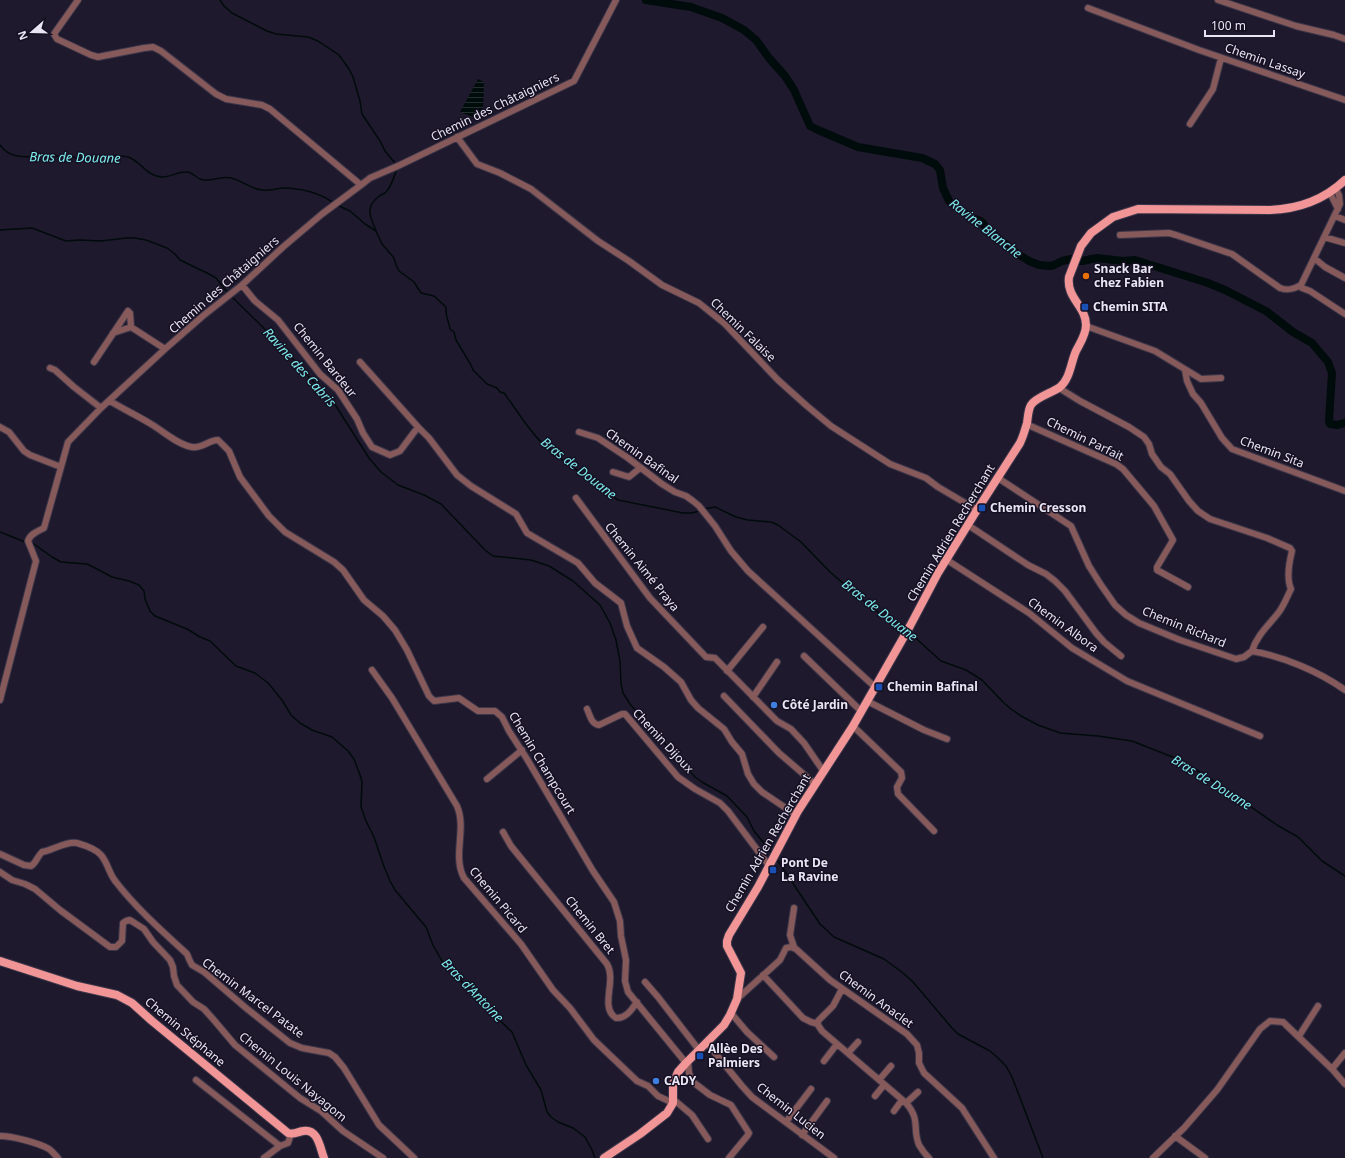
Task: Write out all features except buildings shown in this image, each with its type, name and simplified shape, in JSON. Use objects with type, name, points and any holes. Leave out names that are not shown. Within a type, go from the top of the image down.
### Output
[{"type":"main road","points":[[1059,388],[1066,378],[1076,351],[1082,343],[1086,326],[1085,316],[1070,290],[1068,283],[1071,272],[1082,246],[1091,234],[1104,223],[1113,217],[1138,209],[1280,210],[1308,203],[1333,191],[1345,180]]},
{"type":"main road","name":"Chemin Adrien Recherchant","points":[[673,1101],[674,1079],[687,1062],[724,1025],[737,999],[741,973],[728,949],[727,941],[729,935],[778,851],[796,815],[853,726],[976,510],[1020,443],[1024,434],[1031,405],[1036,400],[1059,388]]},
{"type":"main road","name":"Chemin Stéphane","points":[[0,960],[77,986],[117,995],[132,1002],[157,1026],[291,1134]]},
{"type":"main road","points":[[604,1158],[668,1113],[673,1101]]},
{"type":"main road","points":[[291,1134],[306,1131],[314,1133],[317,1137],[324,1158]]},
{"type":"street","points":[[78,0],[54,34],[57,39],[98,57],[153,47],[161,51],[216,94],[226,99],[262,104],[270,109],[361,185]]},
{"type":"street","name":"Chemin des Châtaigniers","points":[[1,696],[36,561],[28,541],[34,533],[44,528],[68,442],[101,408],[165,349],[204,315],[242,285],[311,224],[370,178],[574,80],[616,0]]},
{"type":"street","points":[[1218,0],[1296,26],[1334,34],[1345,39]]},
{"type":"street","name":"Chemin Lassay","points":[[1088,8],[1221,58],[1345,100]]},
{"type":"street","points":[[1190,124],[1213,89],[1221,58]]},
{"type":"street","name":"Chemin Falaise","points":[[457,137],[477,164],[506,176],[531,189],[598,241],[662,285],[699,303],[725,324],[778,380],[831,426],[890,464],[926,478],[976,510]]},
{"type":"street","points":[[1120,235],[1169,233],[1176,235],[1232,254],[1280,288],[1293,289],[1302,284],[1338,209],[1340,200],[1333,191]]},
{"type":"street","points":[[1335,216],[1345,220]]},
{"type":"street","points":[[1324,237],[1345,243]]},
{"type":"street","points":[[1314,258],[1325,267],[1345,278]]},
{"type":"street","points":[[1302,284],[1302,288],[1345,314]]},
{"type":"street","name":"Chemin Bardeur","points":[[242,285],[255,301],[278,320],[320,374],[338,390],[357,419],[362,433],[372,446],[390,455],[400,451],[418,427]]},
{"type":"street","points":[[94,362],[128,310],[130,313],[131,327]]},
{"type":"street","points":[[1086,326],[1155,352],[1201,380],[1221,378]]},
{"type":"street","points":[[131,327],[165,349]]},
{"type":"street","points":[[112,333],[131,327]]},
{"type":"street","points":[[360,362],[429,438],[457,475],[470,486],[516,514],[527,533],[578,563],[595,583],[621,603],[627,626],[637,648],[664,667],[681,682],[691,700],[698,708],[724,729],[742,754],[748,774],[754,784],[762,792],[796,815]]},
{"type":"street","points":[[50,368],[55,370],[78,391],[101,408]]},
{"type":"street","name":"Chemin Sita","points":[[1185,370],[1187,381],[1193,394],[1201,403],[1222,438],[1232,449],[1345,491]]},
{"type":"street","points":[[1059,388],[1080,401],[1129,426],[1144,436],[1149,444],[1152,454],[1162,467],[1170,474],[1198,511],[1210,519],[1267,538],[1290,548],[1292,552],[1288,572],[1288,584],[1291,589],[1279,611],[1262,632],[1252,651],[1299,665],[1337,684],[1345,690]]},
{"type":"street","name":"Chemin Champcourt","points":[[110,401],[152,424],[183,444],[193,448],[213,440],[218,440],[224,444],[229,450],[240,477],[269,516],[285,532],[334,562],[343,570],[364,600],[383,616],[396,630],[429,696],[437,701],[459,698],[478,711],[491,711],[502,717],[593,871],[614,902],[620,921],[621,936],[626,960],[625,980],[628,992],[638,1002],[687,1062]]},
{"type":"street","name":"Chemin Parfait","points":[[1026,424],[1116,464],[1123,469],[1154,506],[1172,540],[1157,567],[1157,570],[1188,587]]},
{"type":"street","points":[[0,427],[9,432],[24,451],[30,455],[61,467]]},
{"type":"street","name":"Chemin Bafinal","points":[[579,432],[598,438],[613,447],[662,484],[674,492],[686,496],[699,506],[719,530],[731,551],[748,571],[875,687]]},
{"type":"street","points":[[614,472],[629,477],[640,468]]},
{"type":"street","name":"Chemin Richard","points":[[998,478],[1071,526],[1089,566],[1115,605],[1126,616],[1180,640],[1236,659],[1244,657],[1252,651]]},
{"type":"street","name":"Chemin Aimé Praya","points":[[576,498],[650,598],[694,646],[706,657],[715,658],[777,721],[791,729],[804,743],[824,772]]},
{"type":"street","points":[[968,526],[1055,581],[1065,591],[1100,637],[1121,656]]},
{"type":"street","name":"Chemin Albora","points":[[947,560],[1029,613],[1072,648],[1127,681],[1260,736]]},
{"type":"street","points":[[727,671],[762,627]]},
{"type":"street","points":[[804,656],[861,711]]},
{"type":"street","points":[[753,697],[777,662]]},
{"type":"street","name":"Chemin Picard","points":[[372,670],[392,698],[457,806],[461,823],[460,868],[464,878],[520,944],[553,990],[570,1008],[594,1040],[637,1081],[648,1086],[658,1096],[673,1101],[692,1116],[708,1140]]},
{"type":"street","points":[[724,696],[779,753],[815,784]]},
{"type":"street","points":[[867,701],[924,730],[946,739]]},
{"type":"street","name":"Chemin Dijoux","points":[[587,709],[593,722],[596,724],[625,714],[678,777],[720,803],[728,810],[770,865]]},
{"type":"street","points":[[853,726],[901,772],[902,778],[897,787],[898,794],[934,831]]},
{"type":"street","points":[[487,779],[522,750]]},
{"type":"street","name":"Chemin Bret","points":[[503,832],[512,846],[607,964],[611,976],[608,1002],[611,1013],[616,1018],[623,1017],[638,1002]]},
{"type":"street","name":"Chemin Marcel Patate","points":[[0,854],[24,866],[30,866],[35,863],[37,857],[42,852],[75,842],[101,854],[114,880],[147,916],[187,954],[192,965],[204,972],[290,1043],[302,1048],[329,1053],[335,1057],[344,1068],[379,1125],[414,1158]]},
{"type":"street","points":[[0,872],[12,880],[35,889],[60,910],[110,947],[116,947],[122,941],[123,923],[130,920],[139,925],[147,916]]},
{"type":"street","points":[[737,999],[780,960],[786,948],[794,947],[790,935],[794,908]]},
{"type":"street","name":"Chemin Louis Nayagom","points":[[139,925],[170,960],[177,985],[213,1019],[234,1045],[300,1098],[321,1111],[343,1131],[383,1158]]},
{"type":"street","name":"Chemin Anaclet","points":[[794,947],[830,980],[907,1034],[913,1040],[918,1049],[919,1063],[924,1073],[962,1108],[994,1158]]},
{"type":"street","points":[[763,975],[803,1018],[818,1024],[822,1031],[904,1101],[914,1115],[919,1145],[929,1158]]},
{"type":"street","points":[[645,982],[699,1050]]},
{"type":"street","points":[[818,1024],[820,1019],[833,1006],[842,989]]},
{"type":"street","points":[[1299,1036],[1318,1006]]},
{"type":"street","points":[[731,1013],[747,1032],[774,1057]]},
{"type":"street","points":[[1153,1158],[1217,1090],[1260,1029],[1270,1021],[1283,1022],[1332,1069],[1345,1084]]},
{"type":"street","points":[[848,1053],[858,1042]]},
{"type":"street","name":"Chemin Lucien","points":[[707,1043],[752,1096],[834,1158]]},
{"type":"street","points":[[824,1061],[837,1044]]},
{"type":"street","points":[[1332,1069],[1344,1051]]},
{"type":"street","points":[[687,1062],[689,1073],[693,1082],[710,1095],[731,1104],[749,1133],[729,1158]]},
{"type":"street","points":[[876,1096],[891,1066]]},
{"type":"street","points":[[196,1080],[280,1146]]},
{"type":"street","points":[[786,1122],[811,1089]]},
{"type":"street","points":[[894,1111],[904,1101],[918,1092]]},
{"type":"street","points":[[802,1135],[827,1101]]},
{"type":"street","points":[[264,1158],[280,1146],[288,1143],[291,1134]]},
{"type":"street","points":[[0,1136],[9,1137],[44,1147],[51,1150],[58,1158]]},
{"type":"street","points":[[1175,1136],[1205,1158]]},
{"type":"shaded area","points":[[478,79],[484,82],[483,112],[476,118],[460,112]]},
{"type":"waterway","points":[[220,0],[232,13],[267,31],[276,34],[308,37],[318,41],[339,55],[353,77],[362,114],[385,151],[395,163]]},
{"type":"waterway","name":"Ravine Blanche","points":[[646,0],[691,7],[722,18],[744,30],[756,40],[785,76],[794,90],[810,126],[858,147],[922,158],[935,164],[940,170],[943,188],[949,201],[972,218],[981,221],[988,230],[1029,261],[1039,265],[1050,266],[1071,259],[1077,261],[1097,258],[1123,261],[1135,260],[1208,283],[1266,311],[1293,332],[1312,343],[1328,362],[1332,373],[1329,421],[1330,424],[1337,425],[1345,423]]},
{"type":"waterway","name":"Bras de Douane","points":[[0,145],[5,151],[18,156],[26,157],[49,156],[89,158],[123,156],[133,159],[156,176],[165,177],[182,172],[188,172],[201,180],[231,178],[262,190],[289,188],[309,191],[334,203]]},
{"type":"waterway","points":[[376,231],[370,213],[371,205],[378,197],[388,190],[396,172]]},
{"type":"waterway","name":"Bras de Douane","points":[[337,205],[350,211],[376,231],[382,244],[394,258],[399,271],[414,282],[421,293],[434,296],[446,307],[446,314],[450,329],[454,332],[456,340],[473,370],[487,384],[504,393],[544,445],[618,500],[683,513],[699,511]]},
{"type":"waterway","name":"Ravine des Cabris","points":[[0,230],[32,228],[66,241],[101,241],[126,238],[146,240],[167,248],[180,260],[216,278],[228,293]]},
{"type":"waterway","name":"Ravine des Cabris","points":[[232,297],[278,342],[334,403],[369,458],[381,472],[398,485],[424,495],[441,504],[485,550],[493,556],[531,560],[549,566],[573,581],[600,605],[610,623],[616,640],[620,661],[621,684],[623,693],[630,704],[695,777],[727,796],[747,817],[754,831],[772,853]]},
{"type":"waterway","name":"Bras de Douane","points":[[704,509],[715,507],[736,517],[748,520],[771,522],[778,525],[801,542],[830,572],[859,597],[905,630]]},
{"type":"waterway","name":"Bras d'Antoine","points":[[0,532],[25,542]]},
{"type":"waterway","name":"Bras d'Antoine","points":[[31,543],[61,562],[87,564],[112,577],[139,585],[144,591],[145,599],[150,611],[155,616],[187,629],[210,641],[236,666],[255,673],[268,683],[282,700],[291,715],[300,723],[312,730],[332,737],[348,751],[354,759],[362,782],[361,807],[374,837],[383,864],[395,890],[426,927],[433,945],[442,961],[512,1032],[526,1065],[541,1090],[547,1112],[558,1122],[573,1128],[585,1137],[595,1158]]},
{"type":"waterway","name":"Bras de Douane","points":[[910,633],[941,661],[966,670],[982,680],[1011,709],[1038,725],[1060,733],[1098,736],[1132,741],[1189,765],[1277,825],[1298,837],[1322,861],[1345,876]]},
{"type":"waterway","name":"Ravine des Cabris","points":[[776,858],[820,924],[834,937],[884,959],[903,973],[913,982],[958,1034],[990,1051],[1006,1066],[1012,1077],[1043,1158]]},
{"type":"place","name":"Snack Bar chez Fabien","points":[[1086,276]]},
{"type":"place","name":"Chemin SITA","points":[[1085,307]]},
{"type":"place","name":"Chemin Cresson","points":[[982,508]]},
{"type":"place","name":"Chemin Bafinal","points":[[879,687]]},
{"type":"place","name":"Côté Jardin","points":[[774,705]]},
{"type":"place","name":"Pont De La Ravine","points":[[773,870]]},
{"type":"place","name":"Allèe Des Palmiers","points":[[700,1056]]},
{"type":"place","name":"CADY","points":[[656,1081]]}]
